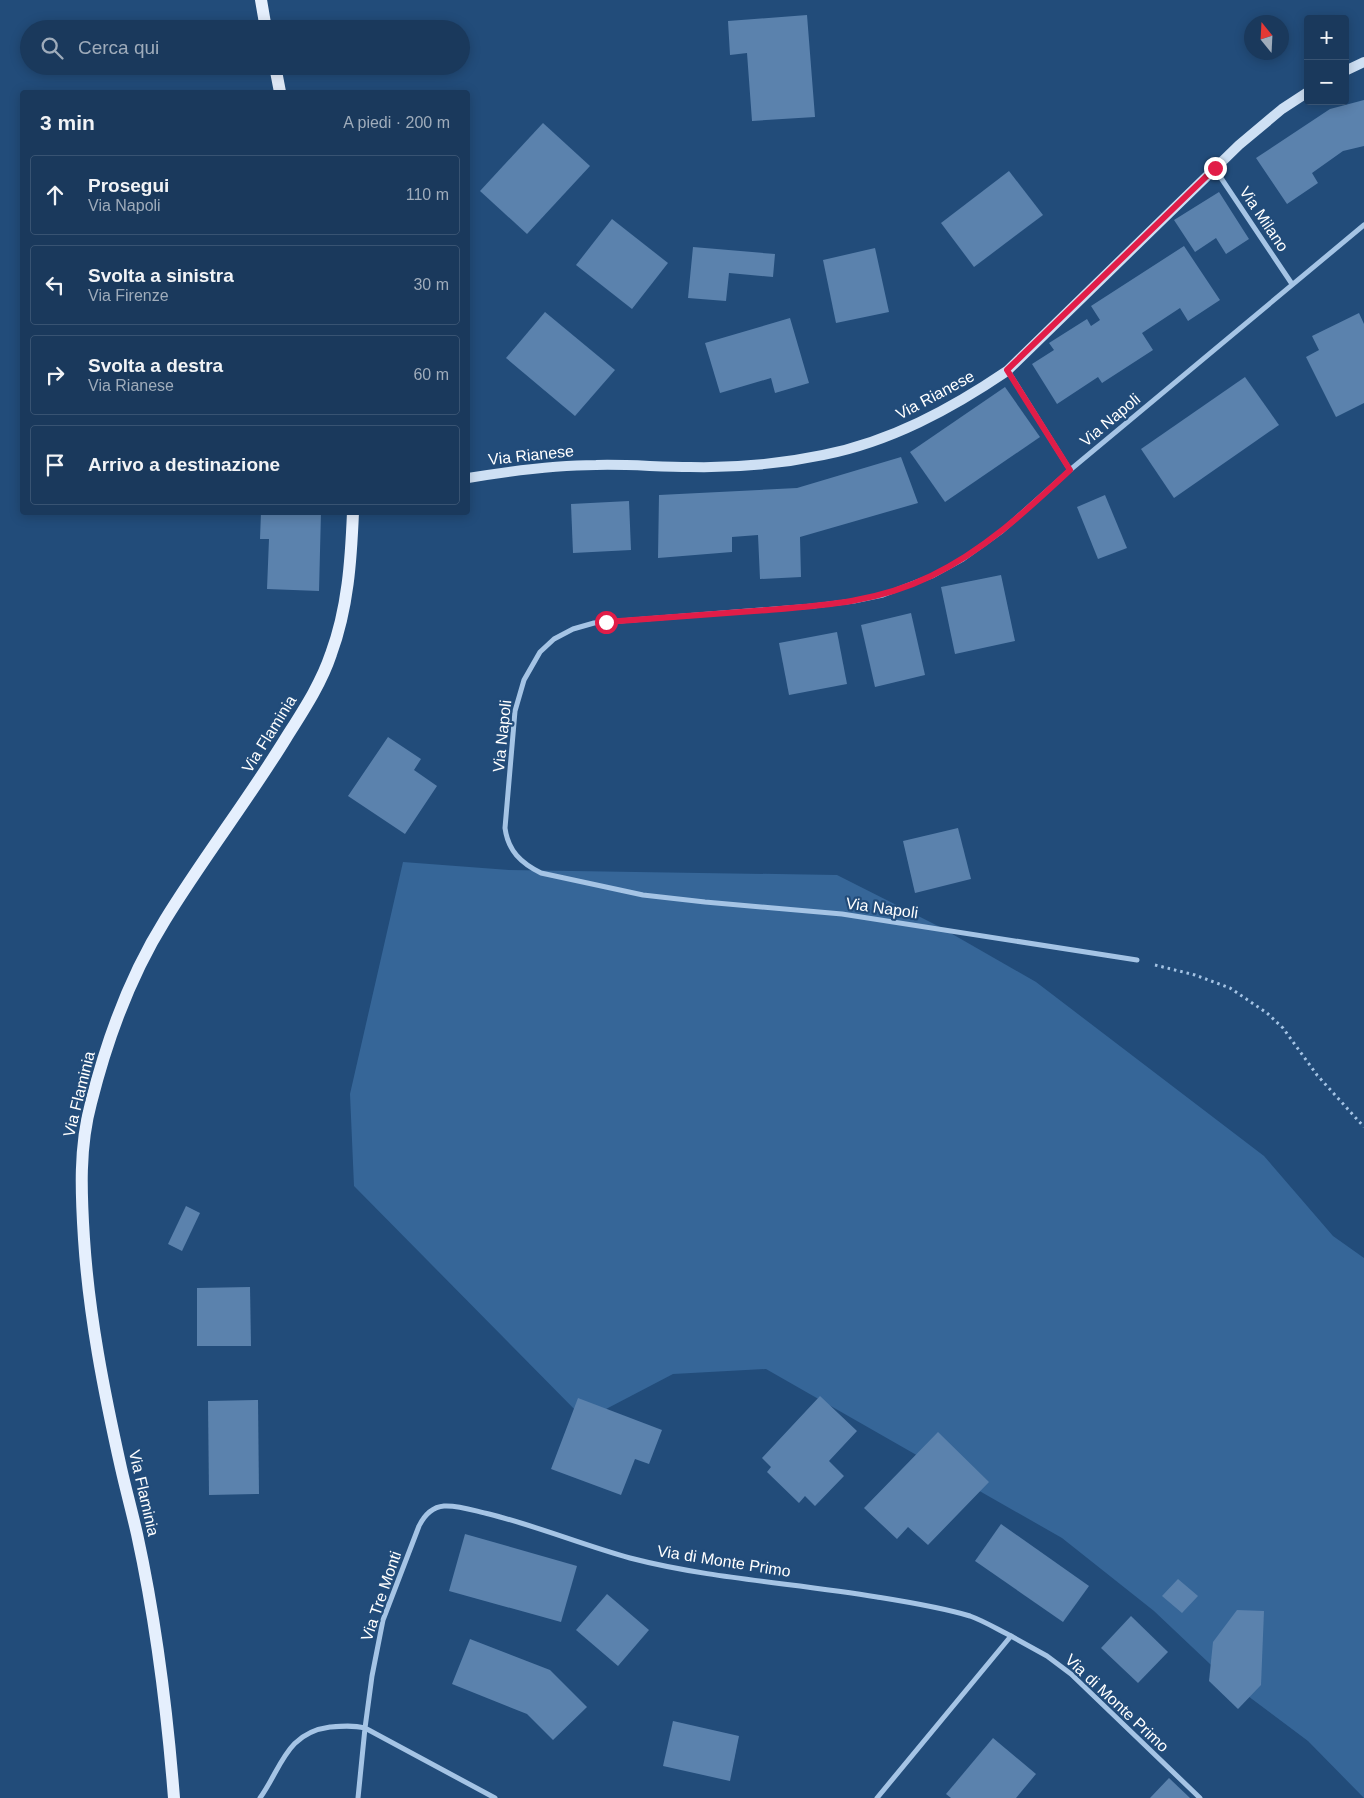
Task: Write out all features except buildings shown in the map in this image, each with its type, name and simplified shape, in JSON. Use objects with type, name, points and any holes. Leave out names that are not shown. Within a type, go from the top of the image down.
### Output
[{"type":"main road","points":[[261,0],[264,20]]},
{"type":"main road","points":[[1349,69],[1364,62]]},
{"type":"main road","points":[[276,75],[280,90]]},
{"type":"main road","name":"Via Rianese","points":[[470,478],[536,468],[574,465],[711,467],[775,463],[825,455],[868,443],[909,428],[972,394],[1007,370],[1215,168],[1261,126],[1304,95]]},
{"type":"main road","name":"Via Flaminia","points":[[174,1798],[166,1710],[153,1614],[102,1378],[89,1294],[82,1189],[83,1150],[90,1105],[126,992],[134,975],[165,919],[274,758],[321,679],[340,627],[351,559],[353,515]]},
{"type":"street","name":"Via Milano","points":[[1215,168],[1292,284]]},
{"type":"street","name":"Via Napoli","points":[[1137,960],[842,914],[690,901],[616,890],[541,873],[521,861],[510,846],[505,828],[515,711],[520,689],[540,652],[546,645],[562,634],[594,623],[813,606],[854,601],[883,595],[932,576],[984,545],[1020,516],[1070,470],[1364,224]]},
{"type":"street","points":[[1007,370],[1070,470]]},
{"type":"street","name":"Via di Monte Primo","points":[[435,1509],[443,1506],[463,1508],[518,1522],[660,1565],[730,1577],[833,1590],[936,1608],[970,1616],[1047,1656],[1071,1674],[1200,1798]]},
{"type":"street","name":"Via Tre Monti","points":[[358,1798],[372,1676],[383,1620],[419,1526],[423,1519],[435,1509]]},
{"type":"street","points":[[877,1798],[1010,1636]]},
{"type":"street","points":[[260,1798],[290,1748],[306,1734],[316,1730],[339,1726],[365,1728],[494,1798]]},
{"type":"path","points":[[1137,960],[1194,975],[1230,988],[1267,1013],[1283,1028],[1317,1075],[1364,1127]]},
{"type":"shaded area","points":[[403,862],[509,870],[837,875],[940,927],[1036,982],[1264,1156],[1333,1236],[1364,1258],[1364,1798],[1308,1741],[1228,1681],[1154,1611],[1062,1538],[766,1369],[673,1374],[585,1420],[354,1186],[350,1094]]},
{"type":"route","points":[[606,622],[813,606],[868,599],[896,591],[932,576],[984,545],[1020,516],[1070,470],[1007,370],[1215,168]]}]
